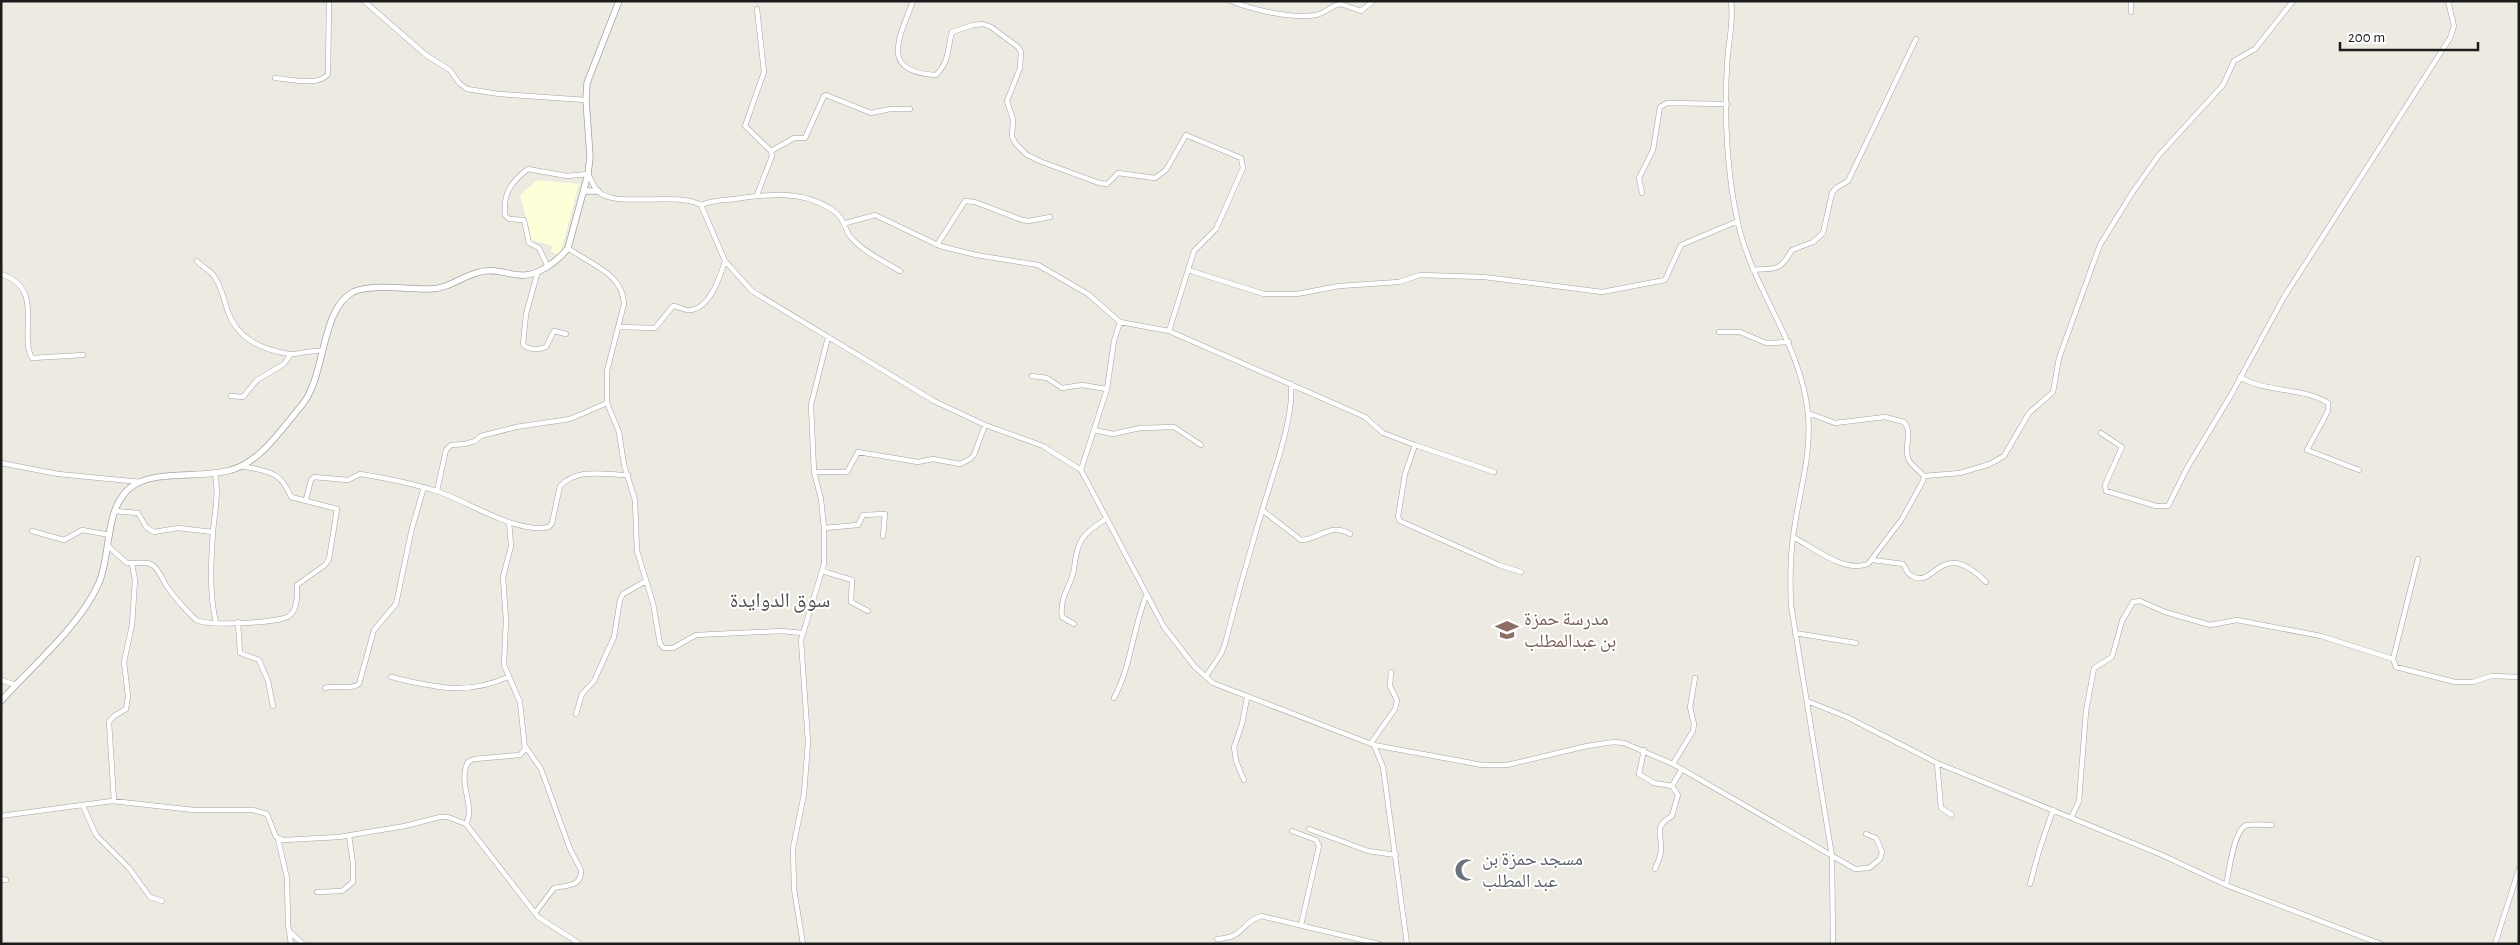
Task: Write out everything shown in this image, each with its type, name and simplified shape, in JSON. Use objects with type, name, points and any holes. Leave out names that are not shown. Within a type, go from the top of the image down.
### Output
[{"type":"street","points":[[274,78],[324,80],[328,74],[329,1]]},
{"type":"street","points":[[364,1],[426,55],[450,70],[459,83],[467,89],[508,95],[586,100]]},
{"type":"street","points":[[1,463],[58,474],[141,482],[215,473],[242,466],[260,452],[305,401],[312,386],[335,312],[343,299],[356,291],[382,288],[437,289],[478,272],[496,271],[522,276],[548,266],[568,248],[584,190],[590,157],[586,100],[589,75],[619,1]]},
{"type":"street","points":[[913,1],[897,52],[900,63],[906,68],[936,75],[942,69],[949,53],[952,32],[974,25],[991,27],[1018,47],[1021,52],[1020,68],[1007,101],[1013,120],[1012,137],[1021,150],[1042,162],[1099,183],[1107,184],[1118,174],[1156,178],[1166,170],[1186,135],[1241,158],[1243,168],[1216,229],[1197,247],[1169,331]]},
{"type":"street","points":[[1230,1],[1249,8],[1295,16],[1316,15],[1341,4],[1361,11],[1374,1]]},
{"type":"street","points":[[1731,1],[1726,67],[1729,174],[1738,221],[1753,270],[1774,316],[1789,342],[1802,376],[1808,413],[1807,464],[1793,537],[1790,579],[1795,633],[1832,856],[1833,944]]},
{"type":"street","points":[[2131,1],[2131,12]]},
{"type":"street","points":[[1808,413],[1835,423],[1884,417],[1901,420],[1908,426],[1907,456],[1909,461],[1924,476],[1960,473],[1990,464],[2004,456],[2029,413],[2053,392],[2065,340],[2100,245],[2128,200],[2159,155],[2223,85],[2234,61],[2254,49],[2294,1]]},
{"type":"street","points":[[2101,433],[2122,447],[2105,485],[2106,491],[2156,506],[2168,506],[2187,468],[2284,297],[2450,38],[2454,26],[2448,1]]},
{"type":"street","points":[[757,9],[764,72],[745,126],[771,151]]},
{"type":"street","points":[[1753,270],[1784,265],[1792,250],[1813,242],[1823,233],[1832,193],[1836,188],[1848,181],[1916,39]]},
{"type":"street","points":[[771,151],[794,138],[805,138],[826,95],[871,113],[890,109],[910,109]]},
{"type":"street","points":[[1642,193],[1639,178],[1653,150],[1660,107],[1667,103],[1727,104]]},
{"type":"street","points":[[757,195],[768,168],[771,151]]},
{"type":"street","points":[[548,266],[539,248],[529,243],[524,220],[506,217],[504,197],[507,190],[514,181],[532,168],[568,176],[588,174]]},
{"type":"street","points":[[588,174],[598,191]]},
{"type":"street","points":[[584,190],[598,191],[612,198],[685,199],[701,205],[709,202],[757,195],[794,195],[808,198],[832,209],[846,223],[851,237],[900,271]]},
{"type":"street","points":[[937,245],[962,204],[969,200],[1022,220],[1029,221],[1050,217]]},
{"type":"street","points":[[701,205],[725,261],[752,290],[934,401],[985,425],[1043,446],[1057,453],[1081,470],[1146,596],[1180,649],[1206,676],[1223,688],[1372,744],[1432,757],[1494,766],[1603,743],[1624,744],[1644,750],[1673,764],[1767,816],[1855,869],[1875,864],[1880,859],[1882,852],[1876,838],[1866,834]]},
{"type":"street","points":[[846,223],[875,215],[937,245],[976,255],[1038,265],[1088,294],[1120,322],[1169,331],[1365,417],[1383,432],[1494,472]]},
{"type":"street","points":[[1188,270],[1264,294],[1296,294],[1340,286],[1384,284],[1420,275],[1484,277],[1602,292],[1665,280],[1681,245],[1738,221]]},
{"type":"street","points":[[568,248],[578,256],[590,260],[621,286],[624,304],[607,371],[607,403],[619,432],[624,465],[635,500],[637,551],[653,603],[659,642],[664,648],[673,648],[696,635],[782,631],[802,633]]},
{"type":"street","points":[[197,261],[214,275],[221,289],[233,326],[241,335],[276,351],[291,354],[314,350],[323,351]]},
{"type":"street","points":[[618,326],[655,328],[672,306],[689,310],[699,307],[716,284],[725,261]]},
{"type":"street","points":[[538,270],[526,314],[523,344],[528,348],[543,349],[546,347],[554,331],[566,334]]},
{"type":"street","points":[[1,274],[9,276],[21,286],[26,299],[29,347],[32,358],[83,355]]},
{"type":"street","points":[[1081,470],[1107,389],[1114,341],[1120,322]]},
{"type":"street","points":[[1719,332],[1740,332],[1766,343],[1789,342]]},
{"type":"street","points":[[803,944],[794,889],[793,848],[806,773],[808,742],[802,633],[822,571],[824,528],[821,499],[814,472],[811,405],[828,337]]},
{"type":"street","points":[[231,396],[243,397],[257,380],[284,364],[291,354]]},
{"type":"street","points":[[1032,376],[1047,378],[1062,388],[1082,385],[1107,389]]},
{"type":"street","points":[[2240,377],[2259,386],[2317,398],[2328,403],[2328,411],[2307,450],[2359,470]]},
{"type":"street","points":[[1206,676],[1221,654],[1225,644],[1262,510],[1280,453],[1291,399],[1291,384]]},
{"type":"street","points":[[437,491],[446,450],[451,445],[465,444],[475,441],[481,436],[516,427],[570,419],[607,403]]},
{"type":"street","points":[[814,472],[847,472],[858,452],[918,462],[929,458],[960,464],[965,463],[974,455],[985,425]]},
{"type":"street","points":[[1094,430],[1113,434],[1140,428],[1174,427],[1201,444]]},
{"type":"street","points":[[1415,445],[1399,503],[1398,517],[1400,521],[1431,536],[1520,572]]},
{"type":"street","points":[[108,546],[128,563],[148,563],[154,566],[185,611],[192,614],[194,619],[200,622],[279,621],[287,618],[296,608],[297,585],[306,581],[328,562],[337,509],[291,496],[286,483],[274,474],[242,466]]},
{"type":"street","points":[[306,499],[311,480],[316,476],[345,480],[360,474],[424,487],[509,522],[542,528],[549,527],[556,510],[560,486],[564,483],[589,472],[628,475]]},
{"type":"street","points":[[215,473],[218,490],[213,532],[211,596],[216,623]]},
{"type":"street","points":[[1793,537],[1843,563],[1862,566],[1873,560],[1902,519],[1922,485],[1924,476]]},
{"type":"street","points":[[1,701],[83,609],[102,574],[115,511],[123,496],[141,482]]},
{"type":"street","points":[[325,688],[339,685],[354,687],[358,684],[374,630],[396,604],[412,528],[424,487]]},
{"type":"street","points":[[1262,510],[1301,540],[1308,540],[1328,531],[1343,530],[1350,534]]},
{"type":"street","points":[[115,511],[138,514],[146,527],[154,532],[178,528],[213,532]]},
{"type":"street","points":[[824,528],[858,526],[863,515],[885,514],[883,536]]},
{"type":"street","points":[[1074,624],[1062,617],[1061,608],[1066,586],[1074,570],[1074,563],[1082,538],[1106,519]]},
{"type":"street","points":[[509,522],[511,546],[503,577],[506,620],[504,665],[520,702],[525,746],[541,769],[570,849],[581,870],[579,881],[574,885],[554,888],[535,913]]},
{"type":"street","points":[[32,530],[64,540],[82,530],[110,535]]},
{"type":"street","points":[[2418,559],[2393,658],[2396,667],[2455,682],[2472,682],[2491,676],[2519,677]]},
{"type":"street","points":[[1873,560],[1903,564],[1907,572],[1915,578],[1923,578],[1946,564],[1954,562],[1975,571],[1986,582]]},
{"type":"street","points":[[114,801],[109,730],[111,719],[126,709],[128,702],[124,662],[132,625],[135,580],[132,564]]},
{"type":"street","points":[[822,571],[852,580],[851,602],[868,611]]},
{"type":"street","points":[[576,714],[582,694],[594,681],[614,637],[620,600],[623,594],[646,581]]},
{"type":"street","points":[[1114,698],[1127,664],[1137,621],[1146,596]]},
{"type":"street","points":[[2071,818],[2079,801],[2086,711],[2094,668],[2112,657],[2122,622],[2133,602],[2140,601],[2165,612],[2210,625],[2237,620],[2321,636],[2393,658]]},
{"type":"street","points":[[238,622],[240,653],[259,660],[268,681],[273,706]]},
{"type":"street","points":[[1795,633],[1856,643]]},
{"type":"street","points":[[1372,744],[1395,709],[1397,700],[1390,686],[1391,672]]},
{"type":"street","points":[[391,677],[434,687],[472,689],[488,686],[508,677]]},
{"type":"street","points":[[1673,764],[1693,730],[1694,724],[1690,707],[1695,678]]},
{"type":"street","points":[[1,680],[16,684]]},
{"type":"street","points":[[1244,780],[1236,761],[1234,747],[1242,724],[1247,698]]},
{"type":"street","points":[[1807,701],[1847,717],[1937,763],[2162,855],[2226,885],[2382,944]]},
{"type":"street","points":[[1372,744],[1382,760],[1407,944]]},
{"type":"street","points":[[466,824],[470,816],[464,788],[468,762],[474,759],[520,754],[525,746]]},
{"type":"street","points":[[1644,750],[1639,774],[1654,782],[1672,786],[1676,791],[1678,800],[1672,816],[1664,820],[1659,828],[1662,848],[1655,869]]},
{"type":"street","points":[[1937,763],[1939,802],[1941,808],[1952,815]]},
{"type":"street","points":[[1672,786],[1682,769]]},
{"type":"street","points":[[1,816],[114,801],[194,810],[264,811],[270,817],[278,839],[287,878],[291,944]]},
{"type":"street","points":[[83,806],[99,839],[130,868],[150,897],[162,901]]},
{"type":"street","points":[[2030,884],[2053,810]]},
{"type":"street","points":[[278,839],[322,839],[448,817],[466,824],[544,922],[580,944]]},
{"type":"street","points":[[2226,885],[2237,837],[2242,828],[2246,826],[2272,825]]},
{"type":"street","points":[[1310,829],[1368,851],[1396,855]]},
{"type":"street","points":[[1292,831],[1314,838],[1319,846],[1301,925]]},
{"type":"street","points":[[317,892],[342,891],[353,882],[350,835]]},
{"type":"street","points":[[2495,944],[2519,869]]},
{"type":"street","points":[[1216,939],[1235,936],[1250,921],[1261,916],[1378,944]]},
{"type":"street","points":[[289,929],[302,944]]},
{"type":"shaded area","points":[[537,180],[579,184],[560,255],[551,252],[552,246],[532,240],[520,195]]},
{"type":"place","name":"مدرسة حمزة بن عبدالمطلب","points":[[1507,630]]},
{"type":"place","name":"مسجد حمزة بن عبد المطلب","points":[[1466,870]]},
{"type":"district","name":"سوق الدوايدة","points":[[780,600]]}]
